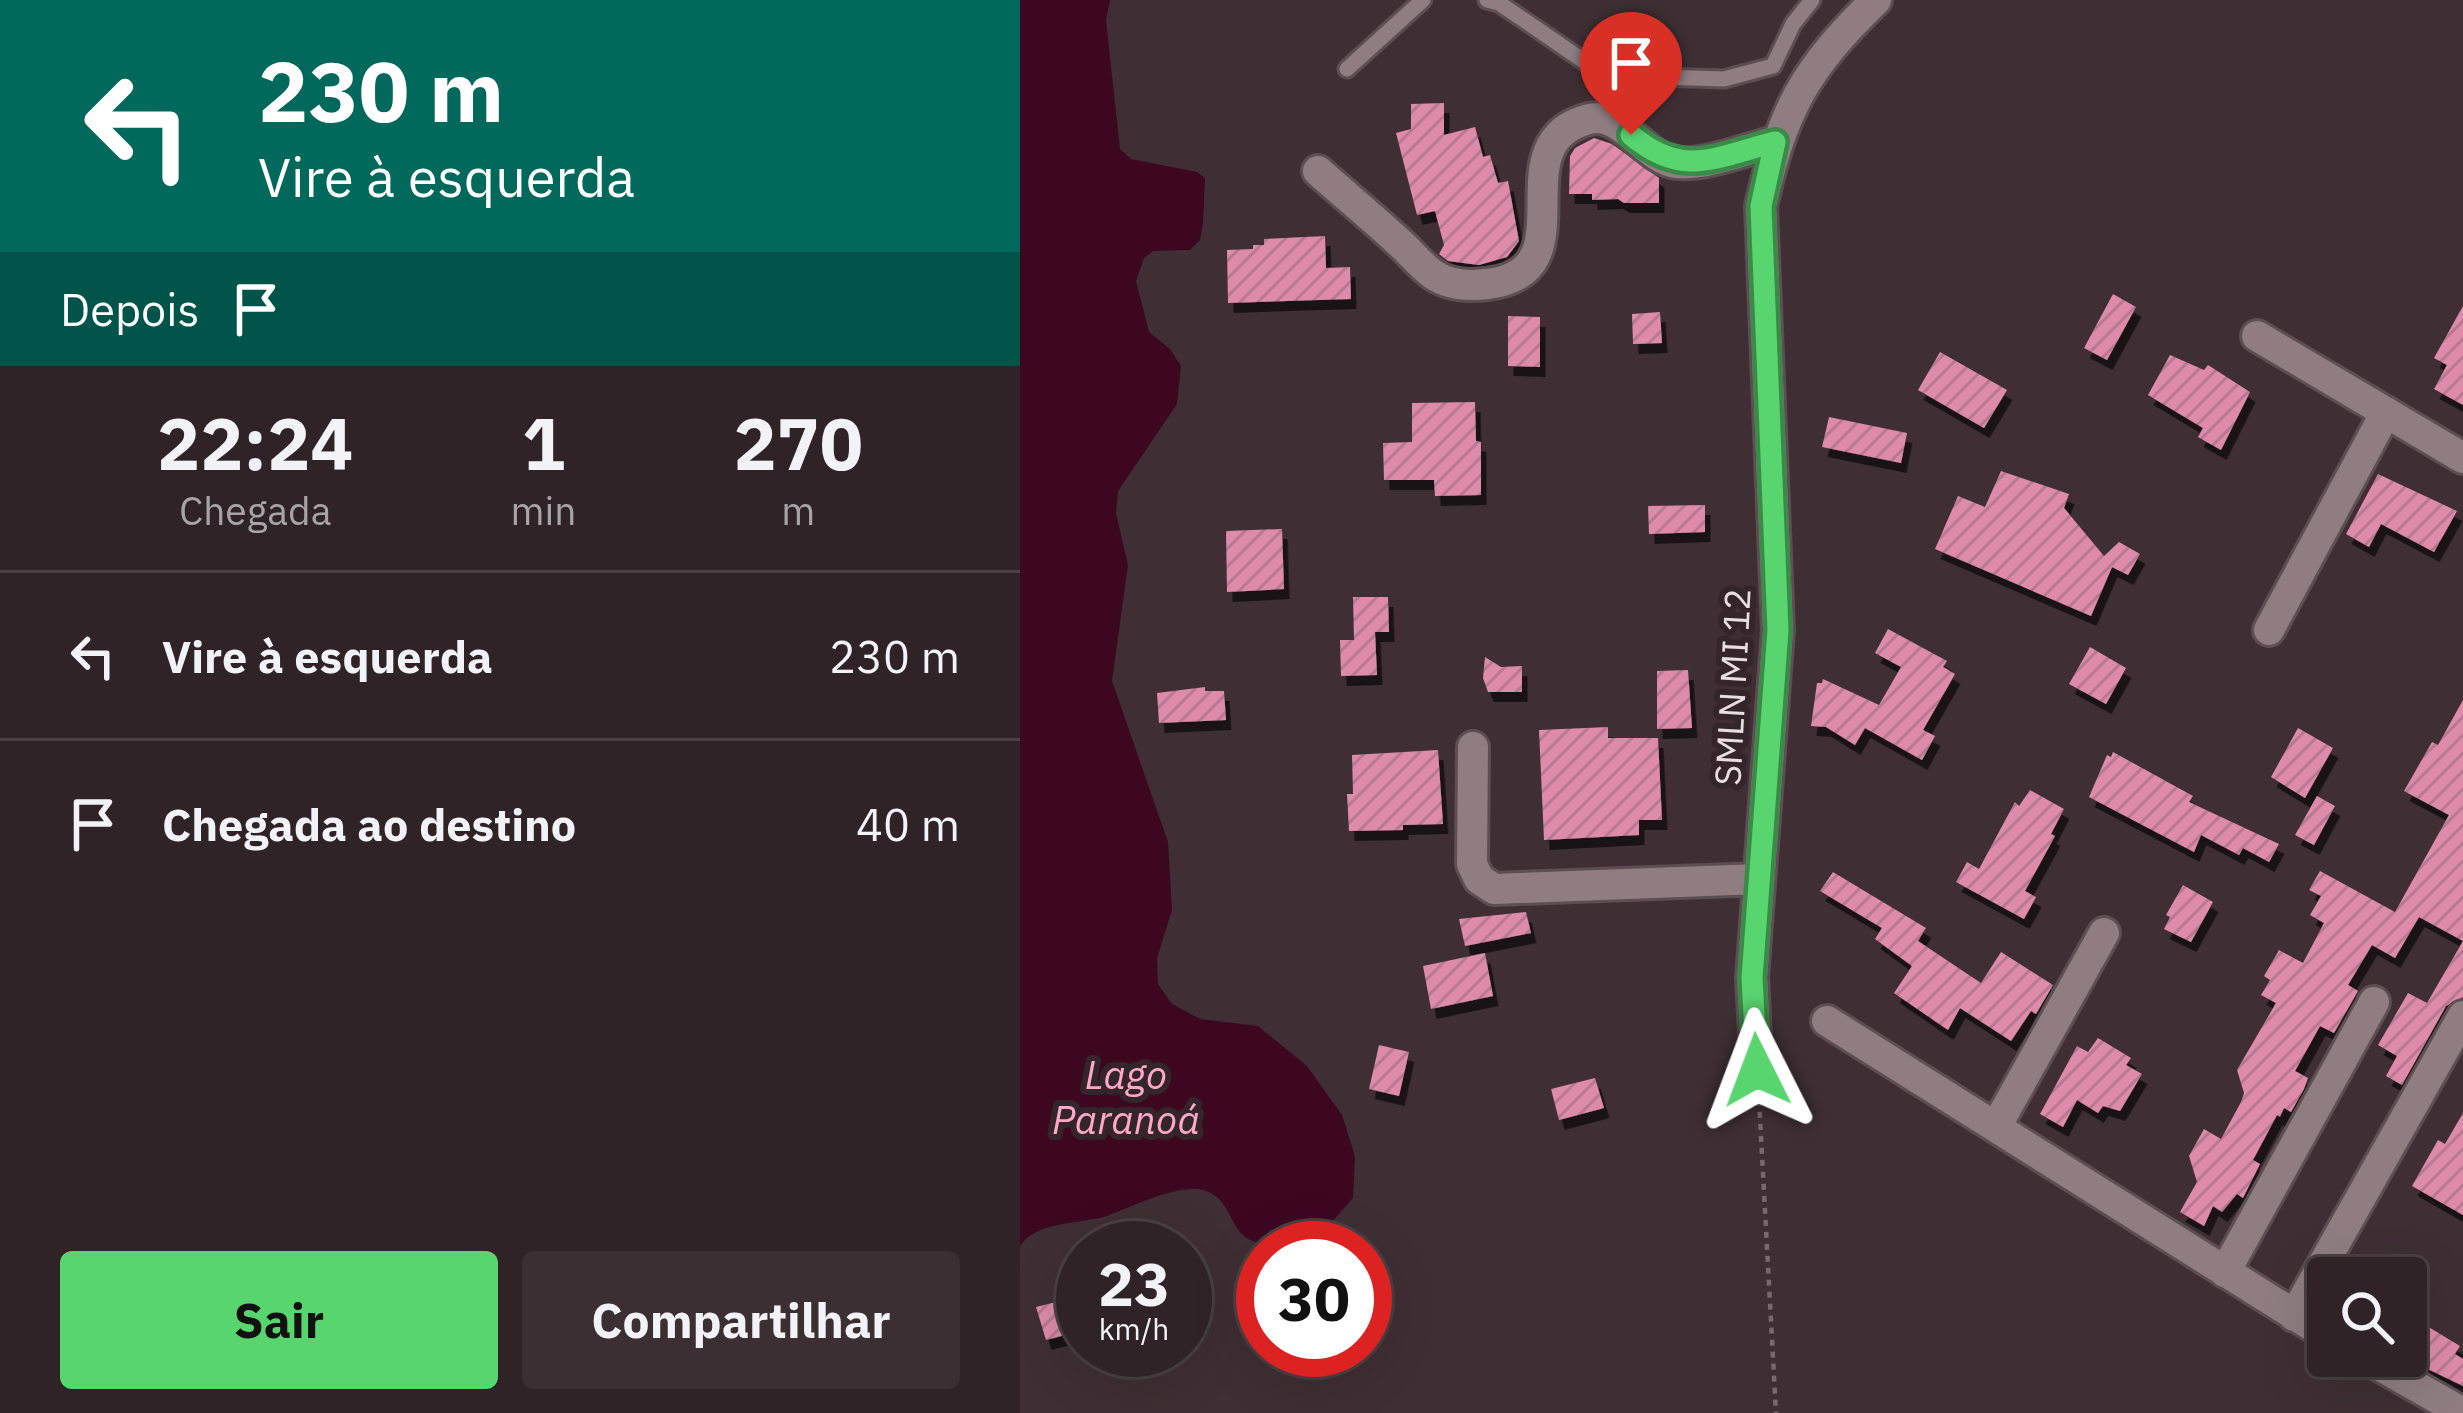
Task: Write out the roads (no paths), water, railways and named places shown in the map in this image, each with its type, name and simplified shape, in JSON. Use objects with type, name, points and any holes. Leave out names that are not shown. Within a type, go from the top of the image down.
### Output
[{"type":"street","name":"SMLN MI 12","points":[[1757,1070],[1752,978],[1778,630],[1761,206],[1775,142],[1796,98],[1826,49],[1862,5]]},
{"type":"street","points":[[1318,171],[1436,277],[1469,286],[1508,282],[1528,272],[1538,255],[1544,163],[1555,142],[1570,128],[1592,118],[1610,121],[1656,155],[1677,163],[1775,142]]},
{"type":"street","points":[[2257,336],[2463,458]]},
{"type":"street","points":[[2269,630],[2386,412]]},
{"type":"street","points":[[1473,747],[1472,864],[1479,879],[1494,889],[1760,879]]},
{"type":"street","points":[[1997,1125],[2104,933]]},
{"type":"street","points":[[2225,1272],[2374,1002]]},
{"type":"street","points":[[2294,1316],[2463,1016]]},
{"type":"street","points":[[1827,1021],[2307,1324]]},
{"type":"street","points":[[2400,1377],[2463,1413]]},
{"type":"lane","points":[[1347,70],[1424,0]]},
{"type":"lane","points":[[1487,0],[1535,26],[1591,66],[1626,76],[1724,79],[1773,66],[1793,24],[1812,0]]},
{"type":"water","name":"Lago Paranoá","points":[[1020,0],[1110,0],[1106,20],[1120,149],[1131,159],[1197,172],[1205,178],[1200,240],[1190,250],[1153,251],[1144,258],[1136,281],[1149,332],[1170,349],[1181,366],[1177,404],[1118,491],[1116,513],[1128,565],[1112,681],[1168,842],[1172,910],[1157,958],[1158,984],[1172,1004],[1200,1019],[1258,1026],[1307,1066],[1342,1115],[1355,1156],[1353,1198],[1333,1221],[1236,1221],[1236,1225],[1219,1199],[1206,1191],[1183,1190],[1107,1216],[1056,1221],[1056,1226],[1037,1232],[1020,1246]]}]
